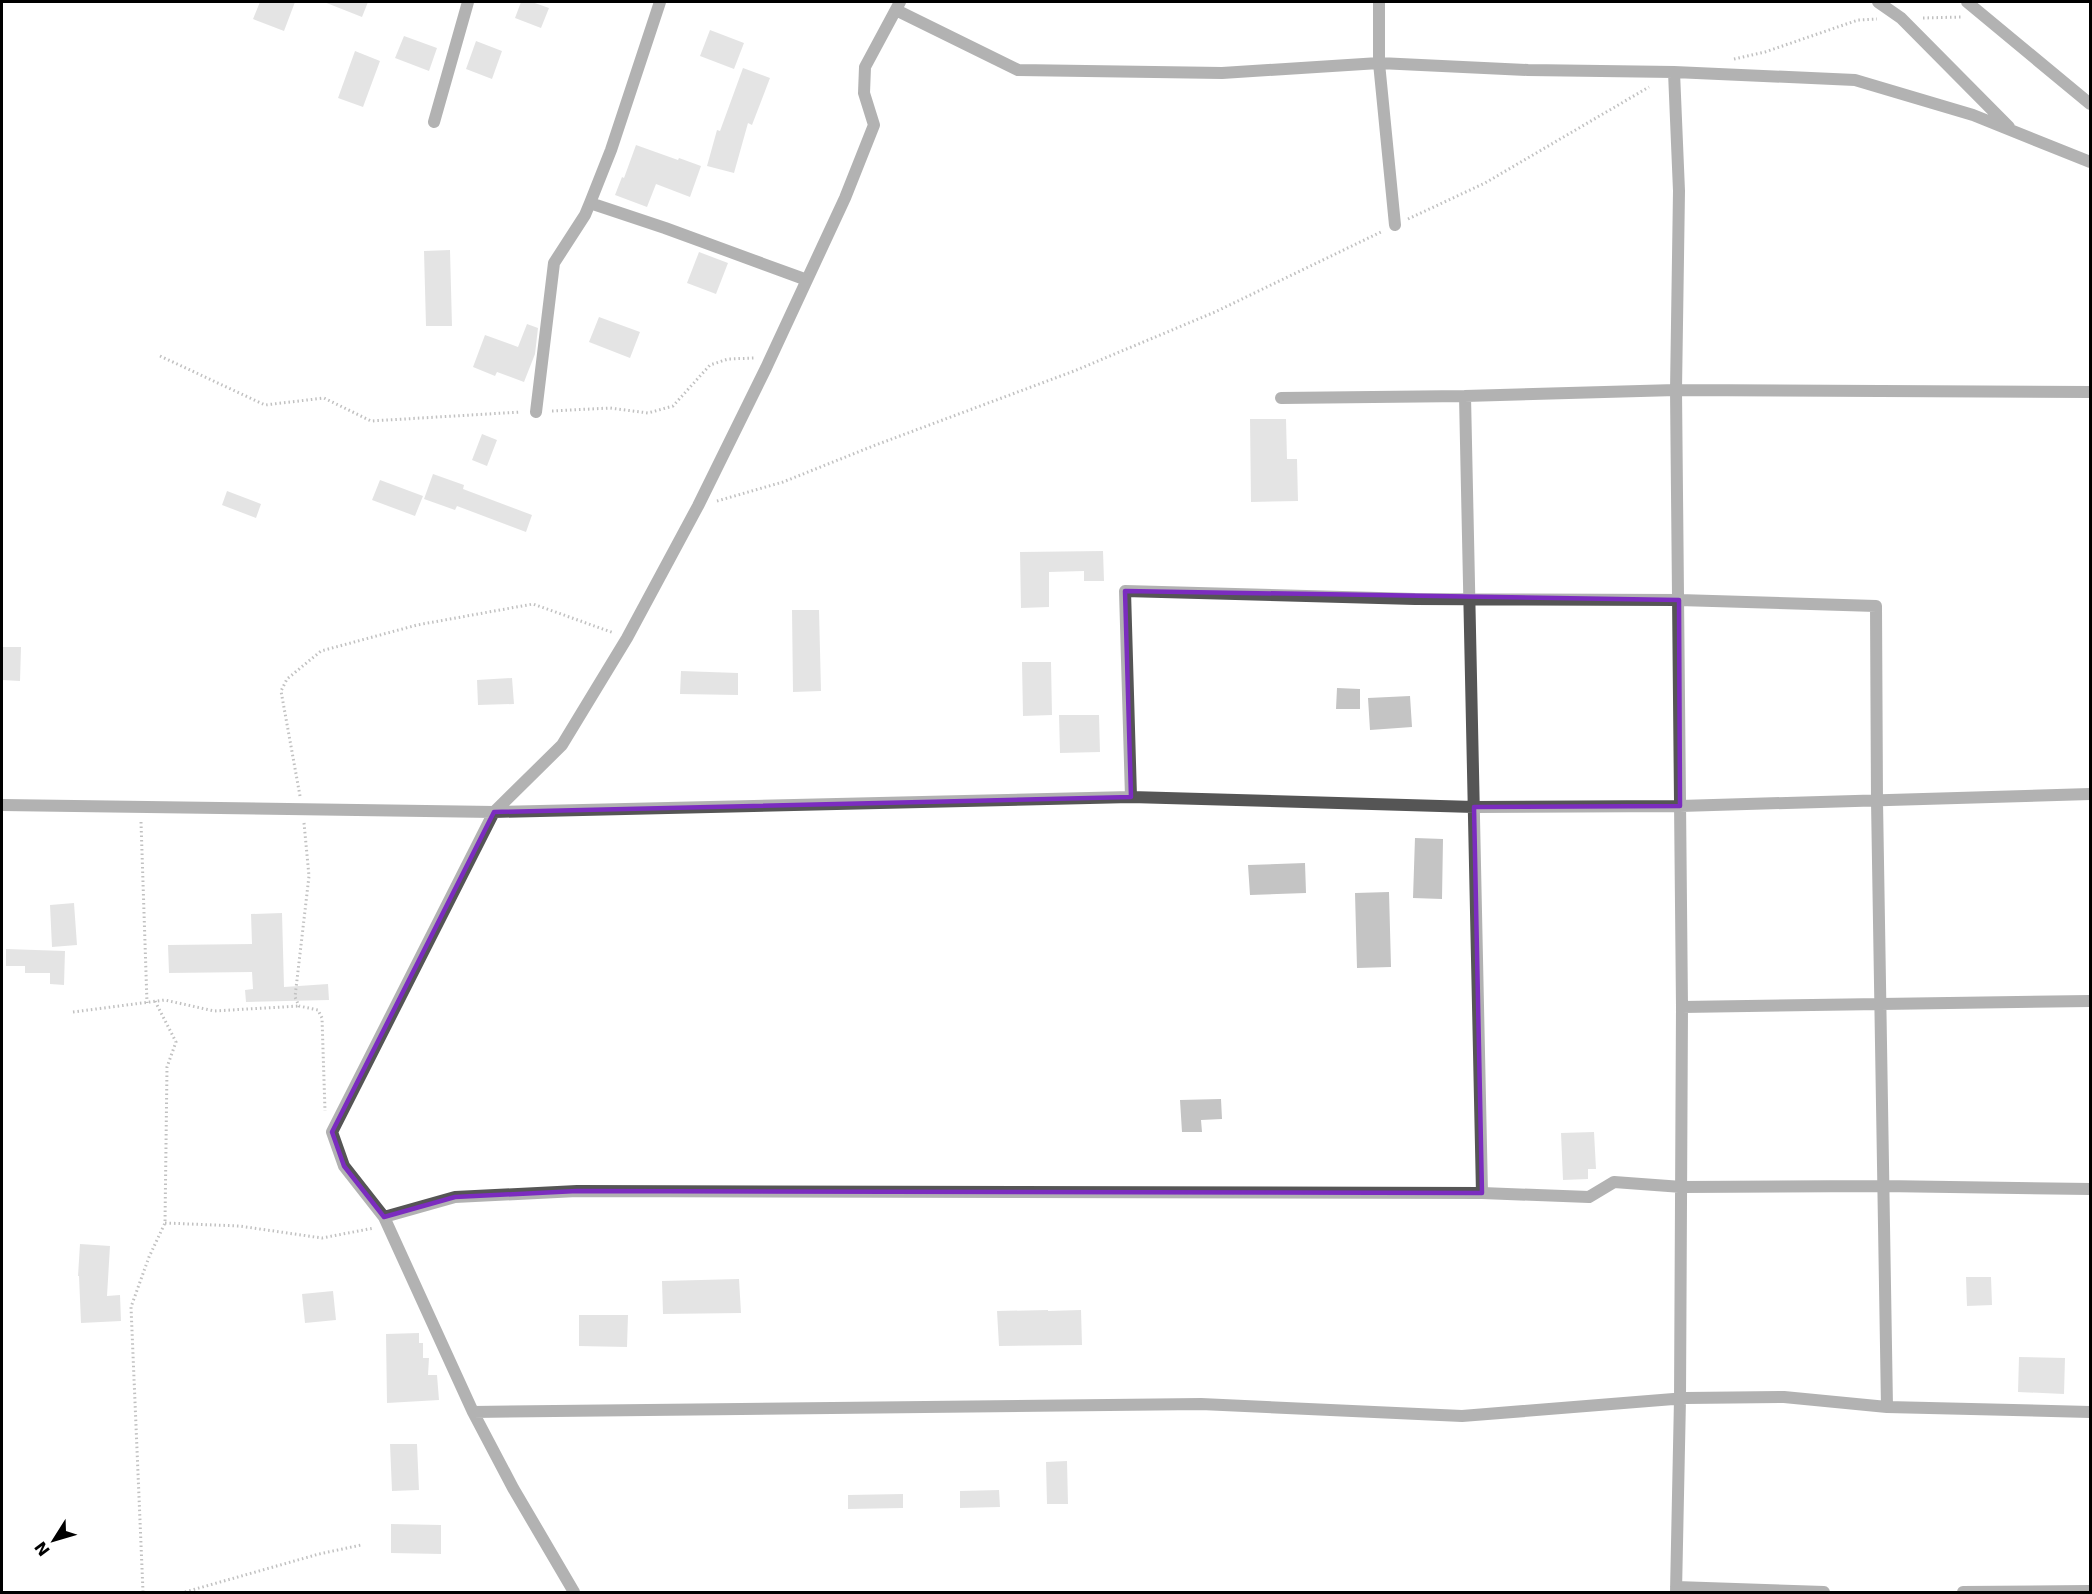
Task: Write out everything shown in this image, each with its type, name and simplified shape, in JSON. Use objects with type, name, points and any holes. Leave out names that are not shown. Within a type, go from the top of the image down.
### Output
[{"type":"street","points":[[434,122],[468,2]]},
{"type":"street","points":[[536,412],[554,263],[585,215],[590,203],[660,2]]},
{"type":"street","points":[[1379,2],[1379,63],[1395,225]]},
{"type":"street","points":[[1878,2],[1901,18],[2012,130]]},
{"type":"street","points":[[1967,2],[2091,104]]},
{"type":"street","points":[[574,1593],[513,1488],[473,1412],[386,1221],[344,1166],[332,1132],[494,812],[562,745],[627,638],[698,506],[845,198],[874,124],[864,93],[865,66],[898,6],[1018,70],[1222,73],[1379,63],[1855,80],[1972,115],[2091,162]]},
{"type":"street","points":[[1674,72],[1679,191],[1676,390],[1682,1007],[1680,1399],[1676,1590],[1824,1593]]},
{"type":"street","points":[[590,203],[666,228],[807,280]]},
{"type":"street","points":[[1281,398],[1676,390],[2091,392]]},
{"type":"street","points":[[1465,396],[1482,1193]]},
{"type":"street","points":[[1131,797],[1125,591],[1415,599],[1678,600],[1876,606],[1887,1407]]},
{"type":"street","points":[[2,805],[494,812],[1131,797],[1474,807],[1680,806],[2091,794]]},
{"type":"street","points":[[1682,1007],[2091,1001]]},
{"type":"street","points":[[386,1221],[455,1197],[577,1191],[1482,1193],[1589,1197],[1614,1182],[1682,1187],[1883,1186],[2091,1189]]},
{"type":"street","points":[[473,1412],[1201,1404],[1462,1416],[1680,1399],[1784,1397],[1887,1407],[2091,1412]]},
{"type":"street","points":[[1963,1593],[2091,1591]]},
{"type":"path","points":[[1731,59],[1765,52],[1858,20],[1983,16]]},
{"type":"path","points":[[698,506],[783,482],[1074,371],[1215,312],[1485,183],[1674,72]]},
{"type":"path","points":[[160,356],[265,405],[324,398],[371,421],[610,408],[648,412],[673,406],[710,365],[728,359],[752,357],[768,363]]},
{"type":"path","points":[[299,1006],[295,997],[309,876],[302,809],[281,691],[287,679],[321,651],[417,626],[532,604],[627,638]]},
{"type":"path","points":[[140,807],[147,1003]]},
{"type":"path","points":[[73,1012],[165,1000],[214,1011],[299,1006],[318,1010],[322,1018],[325,1114],[332,1132]]},
{"type":"path","points":[[143,1593],[131,1307],[149,1257],[165,1223],[167,1067],[176,1042],[155,1001]]},
{"type":"path","points":[[165,1223],[239,1226],[322,1238],[386,1221]]},
{"type":"path","points":[[185,1593],[319,1554],[361,1545]]},
{"type":"highlighted area","points":[[1125,591],[1679,600],[1680,806],[1474,807],[1482,1193],[577,1191],[455,1197],[384,1217],[344,1166],[332,1132],[494,812],[1131,797]]},
{"type":"building","points":[[260,2],[295,2],[284,31],[253,19]]},
{"type":"building","points":[[324,2],[368,2],[362,17]]},
{"type":"building","points":[[521,2],[532,2],[549,8],[541,28],[515,18]]},
{"type":"building","points":[[710,30],[744,43],[734,69],[700,56]]},
{"type":"building","points":[[404,36],[437,48],[429,71],[395,58]]},
{"type":"building","points":[[476,41],[502,51],[492,79],[466,69]]},
{"type":"building","points":[[355,51],[380,61],[363,107],[338,98]]},
{"type":"building","points":[[743,68],[770,78],[752,125],[748,123],[734,173],[707,166],[717,130],[720,131]]},
{"type":"building","points":[[636,145],[701,166],[690,197],[656,184],[647,207],[615,195]]},
{"type":"building","points":[[450,250],[452,326],[426,326],[424,251]]},
{"type":"building","points":[[699,252],[728,263],[716,294],[687,283]]},
{"type":"building","points":[[599,317],[640,332],[630,358],[589,342]]},
{"type":"building","points":[[527,324],[538,328],[535,354],[524,382],[497,372],[495,376],[473,367],[485,335],[518,347]]},
{"type":"building","points":[[1250,419],[1286,419],[1287,459],[1297,459],[1298,501],[1251,502]]},
{"type":"building","points":[[482,434],[497,440],[487,466],[472,460]]},
{"type":"building","points":[[433,474],[464,485],[463,489],[532,515],[526,532],[457,506],[455,510],[424,499]]},
{"type":"building","points":[[380,480],[423,496],[415,516],[372,500]]},
{"type":"building","points":[[227,491],[261,504],[256,518],[222,505]]},
{"type":"building","points":[[1103,551],[1104,581],[1084,581],[1084,571],[1049,572],[1049,607],[1021,608],[1020,552]]},
{"type":"building","points":[[792,610],[819,610],[821,691],[793,692]]},
{"type":"building","points":[[2,647],[21,647],[20,681],[2,680]]},
{"type":"building","points":[[1022,662],[1051,662],[1052,715],[1023,716]]},
{"type":"building","points":[[681,671],[738,673],[738,695],[680,694]]},
{"type":"building","points":[[512,678],[514,704],[478,705],[477,680]]},
{"type":"building","points":[[1337,688],[1360,689],[1360,709],[1336,709]]},
{"type":"building","points":[[1410,696],[1412,727],[1370,730],[1368,698]]},
{"type":"building","points":[[1059,715],[1099,715],[1100,752],[1060,753]]},
{"type":"building","points":[[1415,838],[1443,839],[1442,899],[1413,898]]},
{"type":"building","points":[[1305,863],[1306,893],[1250,895],[1248,865]]},
{"type":"building","points":[[1389,892],[1391,967],[1357,968],[1355,893]]},
{"type":"building","points":[[74,903],[77,945],[52,947],[50,905]]},
{"type":"building","points":[[282,913],[284,987],[328,984],[329,1000],[246,1002],[245,990],[253,989],[252,972],[169,973],[168,945],[252,944],[251,914]]},
{"type":"building","points":[[6,949],[65,951],[64,985],[50,984],[50,973],[25,973],[25,966],[6,966]]},
{"type":"building","points":[[1221,1099],[1222,1119],[1201,1120],[1202,1132],[1182,1132],[1180,1100]]},
{"type":"building","points":[[1594,1132],[1596,1169],[1588,1169],[1588,1179],[1563,1180],[1561,1133]]},
{"type":"building","points":[[80,1244],[110,1246],[107,1296],[120,1295],[121,1321],[81,1323],[78,1276]]},
{"type":"building","points":[[1966,1277],[1991,1277],[1992,1305],[1967,1306]]},
{"type":"building","points":[[739,1279],[741,1313],[663,1314],[662,1281]]},
{"type":"building","points":[[333,1291],[336,1320],[305,1323],[302,1294]]},
{"type":"building","points":[[1081,1310],[1082,1345],[999,1346],[997,1311]]},
{"type":"building","points":[[579,1315],[628,1315],[627,1347],[579,1346]]},
{"type":"building","points":[[419,1333],[419,1343],[423,1343],[423,1358],[429,1358],[428,1375],[437,1375],[439,1400],[387,1403],[386,1334]]},
{"type":"building","points":[[2019,1357],[2065,1358],[2064,1394],[2018,1392]]},
{"type":"building","points":[[390,1444],[417,1444],[419,1490],[392,1491]]},
{"type":"building","points":[[1067,1461],[1068,1504],[1047,1504],[1046,1462]]},
{"type":"building","points":[[999,1490],[1000,1507],[960,1508],[960,1491]]},
{"type":"building","points":[[903,1494],[903,1508],[848,1509],[848,1495]]},
{"type":"building","points":[[391,1524],[441,1525],[441,1554],[391,1553]]}]
